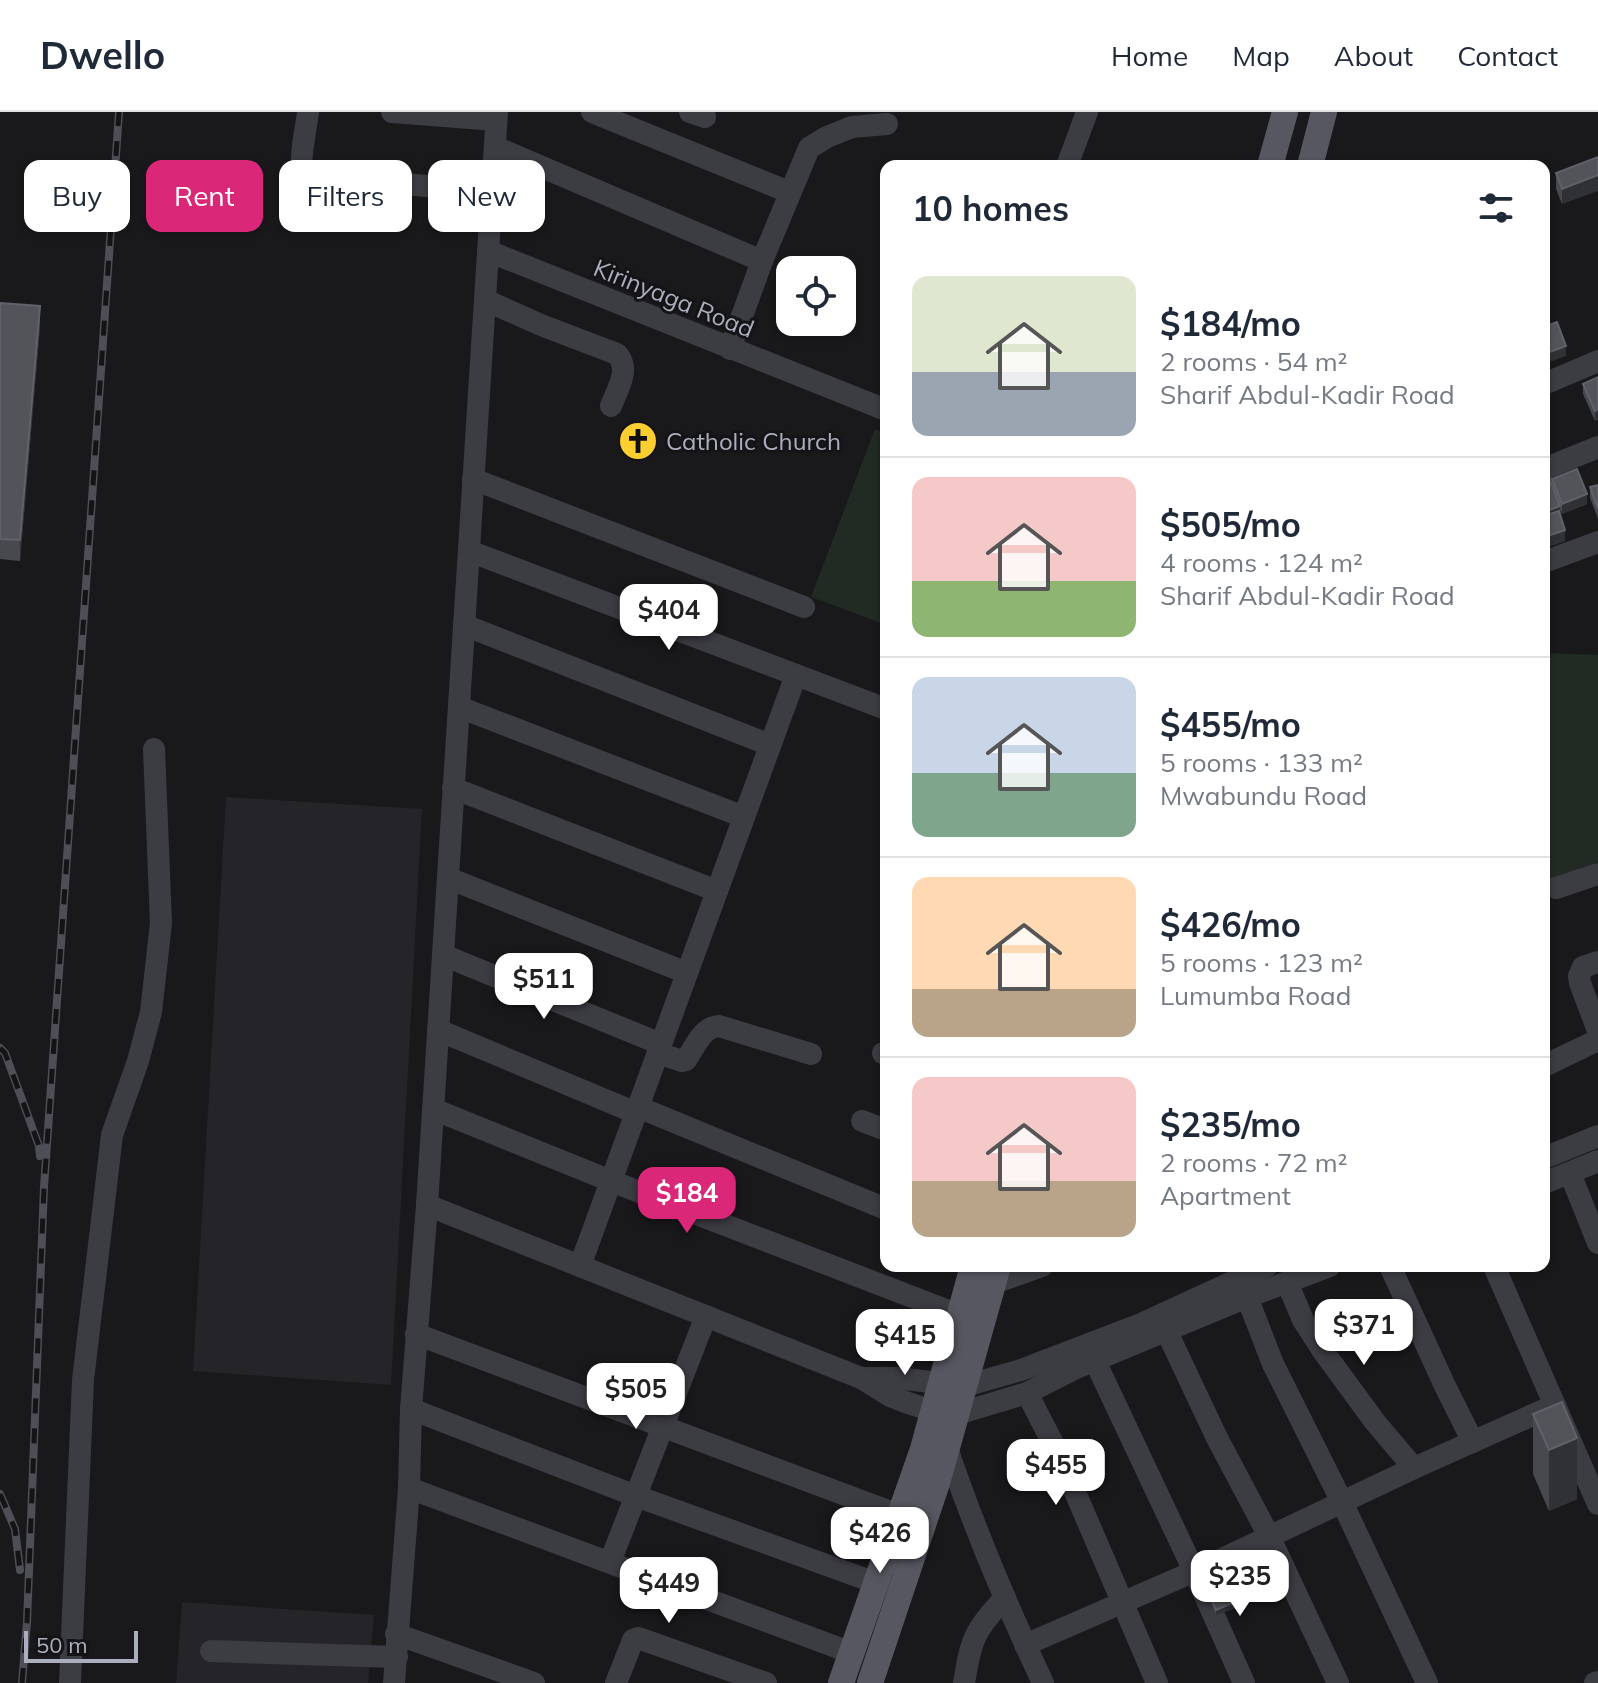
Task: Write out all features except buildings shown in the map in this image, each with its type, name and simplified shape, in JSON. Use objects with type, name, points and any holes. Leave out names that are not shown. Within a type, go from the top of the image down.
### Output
[{"type":"main road","points":[[1272,160],[1285,112]]},
{"type":"main road","points":[[1312,160],[1324,112]]},
{"type":"main road","points":[[953,1384],[959,1315],[971,1272]]},
{"type":"main road","points":[[841,1683],[923,1449],[945,1413],[953,1384],[996,1274]]},
{"type":"main road","points":[[870,1683],[947,1448],[945,1413]]},
{"type":"street","points":[[308,112],[302,161],[307,173],[428,186]]},
{"type":"street","points":[[392,112],[497,116],[494,160]]},
{"type":"street","points":[[592,112],[789,192]]},
{"type":"street","points":[[1069,160],[1087,112]]},
{"type":"street","points":[[730,349],[789,192],[809,148],[852,127],[887,124]]},
{"type":"street","points":[[495,147],[762,261]]},
{"type":"street","points":[[394,1683],[489,232]]},
{"type":"street","name":"Kirinyaga Road","points":[[488,251],[880,408]]},
{"type":"street","points":[[485,300],[617,354],[624,366],[611,406]]},
{"type":"street","points":[[1550,381],[1598,361]]},
{"type":"street","points":[[1550,467],[1598,447]]},
{"type":"street","points":[[473,479],[804,607]]},
{"type":"street","points":[[1550,560],[1598,542]]},
{"type":"street","points":[[469,551],[880,707]]},
{"type":"street","points":[[464,625],[770,745]]},
{"type":"street","points":[[580,1266],[796,675]]},
{"type":"street","points":[[459,707],[744,817]]},
{"type":"street","points":[[70,1683],[83,1380],[112,1135],[138,1061],[151,1012],[161,923],[154,749]]},
{"type":"street","points":[[453,788],[717,891]]},
{"type":"street","points":[[1556,888],[1598,874]]},
{"type":"street","points":[[448,878],[687,973]]},
{"type":"street","points":[[443,955],[660,1048],[682,1061],[686,1060],[711,1026],[811,1054]]},
{"type":"street","points":[[1598,962],[1583,967],[1579,976],[1598,1031]]},
{"type":"street","points":[[438,1030],[880,1207]]},
{"type":"street","points":[[1550,1063],[1598,1040]]},
{"type":"street","points":[[433,1109],[959,1315]]},
{"type":"street","points":[[862,1121],[880,1128]]},
{"type":"street","points":[[1550,1156],[1598,1136]]},
{"type":"street","points":[[1550,1181],[1598,1161]]},
{"type":"street","points":[[1570,1173],[1598,1243]]},
{"type":"street","points":[[427,1205],[861,1378],[890,1396],[945,1413],[1027,1393],[1095,1361],[1314,1272]]},
{"type":"street","points":[[861,1378],[953,1384],[1021,1370],[1114,1335],[1249,1272]]},
{"type":"street","points":[[1393,1272],[1473,1442]]},
{"type":"street","points":[[1497,1272],[1555,1405],[1591,1464],[1598,1504]]},
{"type":"street","points":[[1287,1282],[1303,1320],[1323,1351],[1375,1422],[1414,1468]]},
{"type":"street","points":[[1247,1297],[1273,1364],[1427,1683]]},
{"type":"street","points":[[610,1562],[706,1316]]},
{"type":"street","points":[[1167,1332],[1338,1683]]},
{"type":"street","points":[[416,1334],[899,1515]]},
{"type":"street","points":[[1095,1361],[1244,1683]]},
{"type":"street","points":[[1027,1393],[1060,1457],[1157,1683]]},
{"type":"street","points":[[1025,1645],[1555,1405]]},
{"type":"street","points":[[411,1409],[636,1496],[876,1583]]},
{"type":"street","points":[[947,1448],[1005,1598],[1043,1683]]},
{"type":"street","points":[[409,1488],[852,1653]]},
{"type":"street","points":[[964,1683],[976,1634],[1005,1598]]},
{"type":"street","points":[[616,1683],[633,1640],[638,1638],[766,1683]]},
{"type":"street","points":[[211,1651],[396,1646],[534,1683]]},
{"type":"shaded area","points":[[875,429],[880,431],[880,623],[811,597]]},
{"type":"shaded area","points":[[1550,653],[1598,655],[1598,862],[1550,879]]},
{"type":"shaded area","points":[[226,797],[422,809],[391,1385],[193,1371]]},
{"type":"shaded area","points":[[182,1602],[374,1615],[368,1683],[176,1683]]},
{"type":"railway","points":[[22,1683],[44,1187],[119,112]]},
{"type":"railway","points":[[0,1048],[5,1053],[40,1156]]},
{"type":"railway","points":[[0,1494],[15,1529],[20,1570]]},
{"type":"place","name":"Catholic Church","points":[[638,441]]}]
